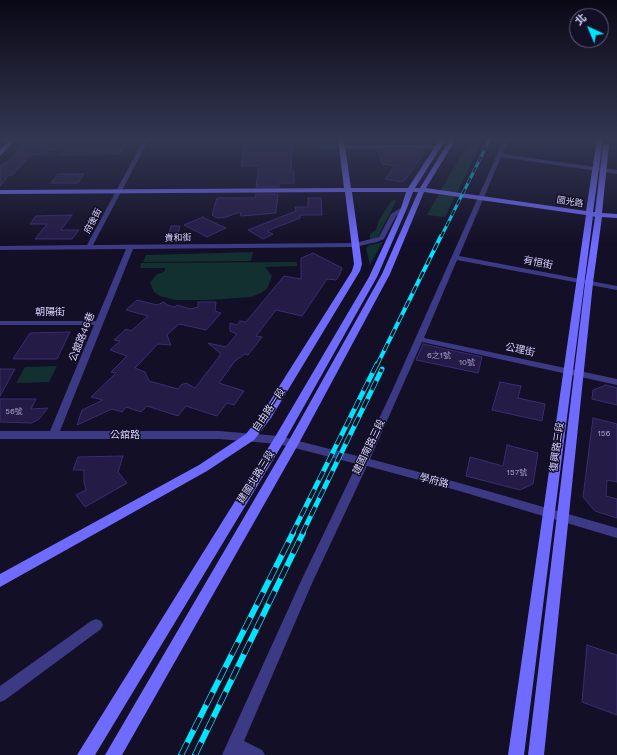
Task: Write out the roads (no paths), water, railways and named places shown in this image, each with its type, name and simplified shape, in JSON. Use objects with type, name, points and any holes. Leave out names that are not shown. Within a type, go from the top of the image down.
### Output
[{"type":"street","name":"府後街","points":[[89,248],[128,174]]},
{"type":"street","name":"自由路一段","points":[[0,581],[215,461],[250,437],[267,415],[353,277],[358,264],[346,174]]},
{"type":"street","name":"建國北路三段","points":[[85,755],[279,440],[374,277],[404,208],[410,190],[420,174]]},
{"type":"street","name":"建國北路三段","points":[[113,755],[294,443],[386,274],[422,190],[432,174]]},
{"type":"street","name":"建國南路三段","points":[[232,750],[307,580],[397,391],[490,174]]},
{"type":"street","name":"復興路三段","points":[[536,755],[580,374],[585,282],[593,215],[596,174]]},
{"type":"street","name":"復興路三段","points":[[593,215],[603,174]]},
{"type":"street","name":"國光路","points":[[0,192],[422,190],[480,197],[593,215],[617,221]]},
{"type":"street","name":"貴和街","points":[[0,248],[355,245],[382,238],[393,215],[404,208]]},
{"type":"street","name":"國光路","points":[[593,215],[617,216]]},
{"type":"street","name":"公舘路46巷","points":[[54,435],[130,248]]},
{"type":"street","name":"有恒街","points":[[454,257],[617,288]]},
{"type":"street","name":"復興路三段","points":[[516,755],[567,371],[585,282]]},
{"type":"street","name":"朝陽街","points":[[0,323],[100,323]]},
{"type":"street","name":"公理街","points":[[419,339],[617,382]]},
{"type":"street","name":"公舘路","points":[[0,436],[219,435],[250,437]]},
{"type":"street","name":"學府路","points":[[250,437],[294,443],[456,486],[617,533]]},
{"type":"street","points":[[0,695],[96,625]]},
{"type":"street","points":[[232,750],[257,755]]},
{"type":"railway","points":[[441,237],[472,174]]},
{"type":"railway","points":[[377,365],[441,236]]},
{"type":"railway","points":[[292,534],[377,364]]},
{"type":"railway","points":[[302,534],[382,369]]},
{"type":"railway","points":[[181,755],[293,533]]},
{"type":"railway","points":[[195,755],[303,533]]}]
